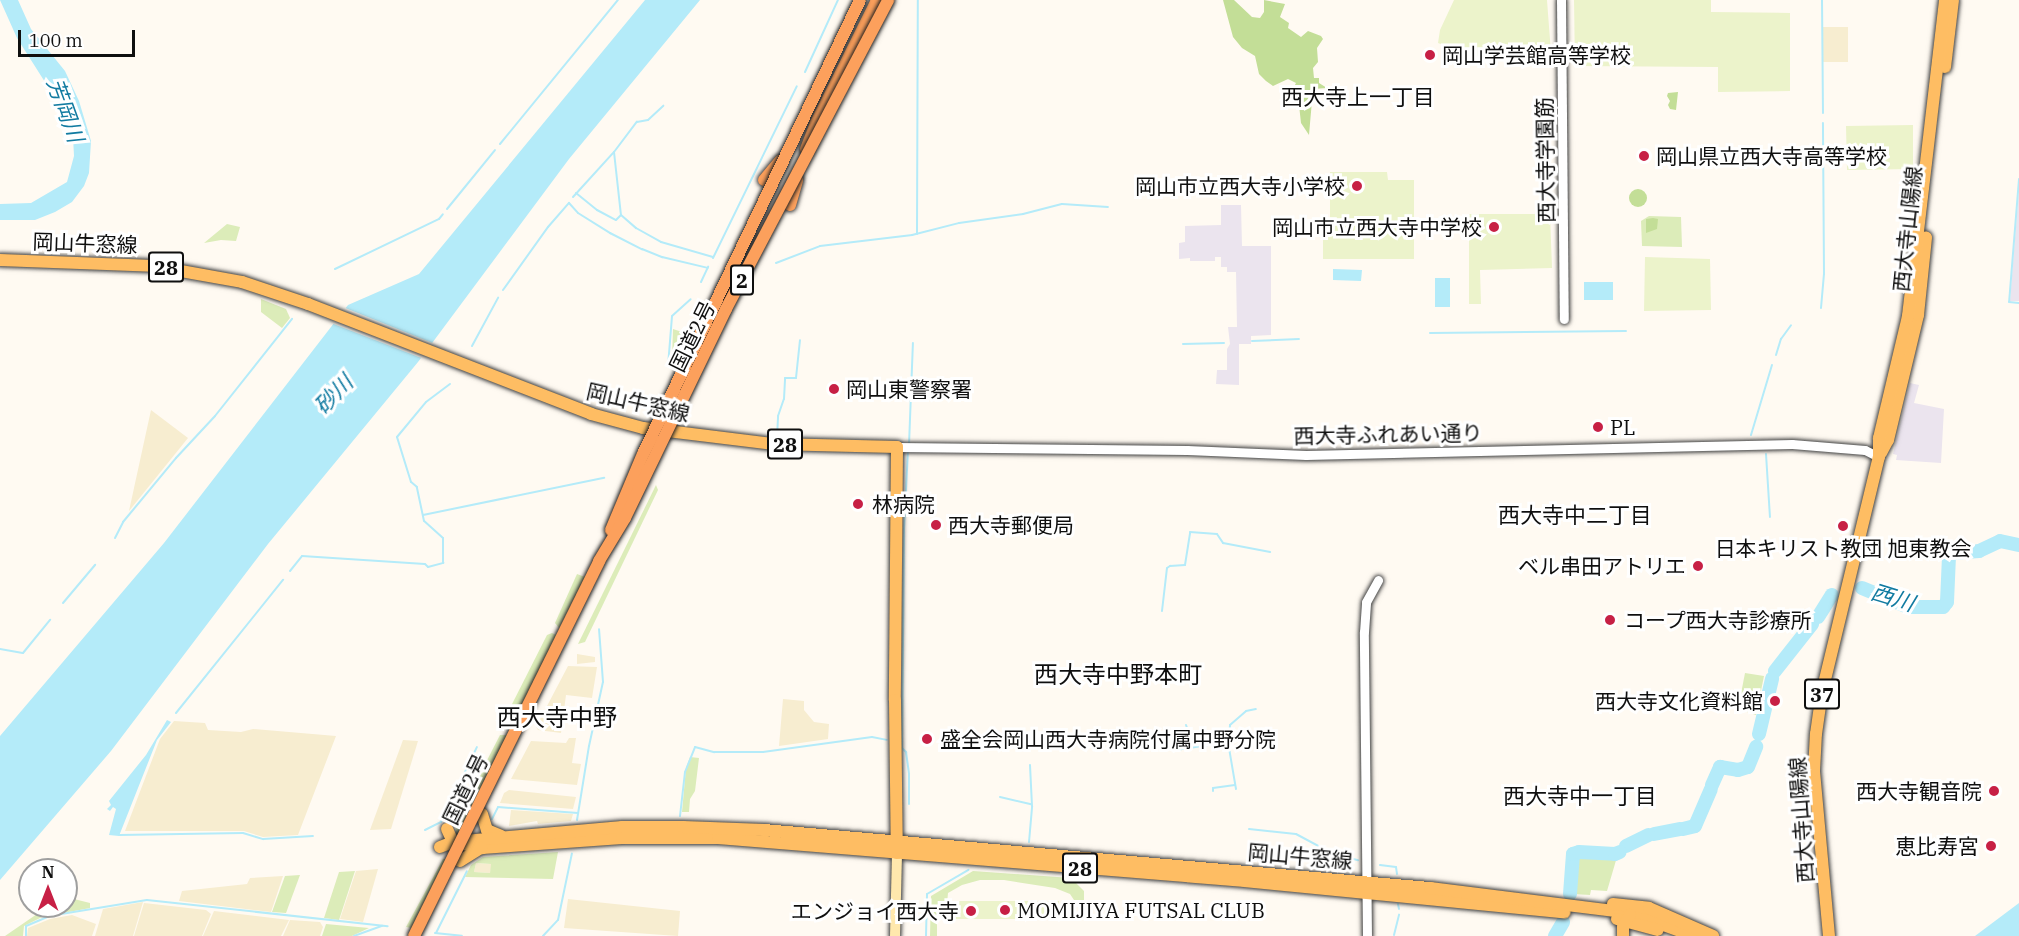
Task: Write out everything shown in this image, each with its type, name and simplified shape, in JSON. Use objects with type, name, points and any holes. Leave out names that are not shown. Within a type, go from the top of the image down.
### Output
[{"type":"highway","points":[[764,180],[810,120],[866,6],[877,0]]},
{"type":"highway","name":"国道2号","points":[[599,561],[625,518],[726,309],[888,0]]},
{"type":"highway","points":[[790,205],[816,123],[866,6]]},
{"type":"highway","name":"国道2号","points":[[414,936],[599,561],[643,454],[866,6]]},
{"type":"main road","name":"西大寺山陽線","points":[[1829,936],[1814,771],[1816,734],[1822,692],[1879,457],[1879,438],[1908,316],[1945,0]]},
{"type":"main road","name":"西大寺山陽線","points":[[1879,457],[1888,440],[1917,315],[1953,0]]},
{"type":"main road","name":"岡山牛窓線","points":[[0,260],[137,264],[185,270],[242,282],[325,311],[591,414],[643,428],[774,444],[904,447]]},
{"type":"main road","points":[[896,936],[898,847],[895,677],[904,447]]},
{"type":"main road","points":[[483,814],[484,826],[490,832],[505,836]]},
{"type":"main road","name":"岡山牛窓線","points":[[440,847],[453,842],[505,836],[622,827],[683,826],[898,847],[1538,900],[1631,913],[1694,936]]},
{"type":"main road","points":[[447,828],[453,842]]},
{"type":"main road","name":"岡山牛窓線","points":[[453,842],[483,848],[676,837],[898,847]]},
{"type":"main road","points":[[460,861],[483,848]]},
{"type":"main road","name":"岡山牛窓線","points":[[1367,887],[1631,913],[1673,936]]},
{"type":"main road","points":[[1623,936],[1631,913],[1670,915],[1713,936]]},
{"type":"street","name":"西大寺学園筋","points":[[1561,0],[1564,318]]},
{"type":"street","name":"西大寺ふれあい通り","points":[[904,447],[1187,450],[1306,455],[1792,444],[1857,449],[1879,457]]},
{"type":"street","points":[[1366,936],[1364,632],[1366,602],[1378,580]]},
{"type":"shaded area","points":[[1823,27],[1848,27],[1848,62],[1823,62]]},
{"type":"shaded area","points":[[2019,189],[2019,301],[2010,301]]},
{"type":"shaded area","points":[[1221,205],[1241,205],[1242,246],[1271,246],[1271,335],[1251,336],[1251,344],[1239,344],[1239,385],[1216,384],[1217,370],[1227,370],[1227,349],[1230,344],[1228,327],[1237,327],[1236,272],[1227,272],[1227,267],[1221,267],[1221,257],[1215,257],[1215,261],[1179,259],[1179,243],[1185,242],[1185,226],[1221,225]]},
{"type":"shaded area","points":[[1910,383],[1919,385],[1914,403],[1944,409],[1941,463],[1896,460],[1897,455],[1893,454]]},
{"type":"shaded area","points":[[151,410],[188,438],[129,511]]},
{"type":"shaded area","points":[[577,654],[595,657],[595,662],[577,664]]},
{"type":"shaded area","points":[[568,666],[597,667],[592,698],[566,695],[561,733],[538,730],[536,727]]},
{"type":"shaded area","points":[[783,699],[804,701],[804,710],[814,722],[829,724],[828,739],[779,746]]},
{"type":"shaded area","points":[[174,721],[205,723],[208,730],[241,732],[253,729],[336,736],[298,835],[263,837],[244,831],[125,831],[160,739]]},
{"type":"shaded area","points":[[569,738],[576,738],[572,763],[581,764],[577,785],[511,779],[531,741],[566,743]]},
{"type":"shaded area","points":[[403,740],[418,741],[391,829],[370,830]]},
{"type":"shaded area","points":[[509,790],[576,797],[573,809],[500,803],[504,793]]},
{"type":"shaded area","points":[[511,810],[573,814],[571,821],[538,824],[537,821],[509,826]]},
{"type":"shaded area","points":[[476,863],[492,864],[490,873],[474,872]]},
{"type":"shaded area","points":[[378,869],[363,922],[340,919],[356,871]]},
{"type":"shaded area","points":[[283,876],[271,912],[179,901],[182,891],[247,884],[250,878]]},
{"type":"shaded area","points":[[568,899],[680,911],[678,936],[564,928]]},
{"type":"shaded area","points":[[143,902],[133,936],[95,936],[103,909]]},
{"type":"shaded area","points":[[144,903],[206,910],[211,914],[202,936],[134,936]]},
{"type":"shaded area","points":[[214,911],[289,920],[281,936],[203,936]]},
{"type":"shaded area","points":[[78,917],[96,924],[92,936],[27,936],[28,928],[50,919]]},
{"type":"shaded area","points":[[290,920],[320,922],[323,927],[320,936],[283,936]]},
{"type":"green space","points":[[1223,0],[1234,0],[1252,17],[1260,18],[1264,12],[1264,0],[1285,4],[1280,17],[1289,23],[1288,28],[1301,37],[1308,31],[1323,39],[1317,48],[1318,62],[1313,68],[1314,78],[1319,78],[1319,83],[1327,88],[1313,89],[1309,135],[1301,123],[1299,105],[1290,94],[1296,83],[1288,79],[1273,86],[1259,74],[1255,56],[1242,48],[1233,37]]},
{"type":"green space","points":[[1454,0],[1547,0],[1551,53],[1547,58],[1472,56],[1449,52],[1446,46],[1438,43],[1440,30]]},
{"type":"green space","points":[[1574,0],[1711,0],[1711,12],[1790,13],[1790,91],[1718,92],[1718,67],[1575,66]]},
{"type":"green space","points":[[1678,92],[1676,110],[1670,109],[1668,93]]},
{"type":"green space","points":[[1913,125],[1913,169],[1847,170],[1846,126]]},
{"type":"green space","points":[[1330,172],[1387,172],[1388,180],[1414,180],[1414,259],[1323,259],[1323,236],[1330,236]]},
{"type":"green space","points":[[1638,189],[1644,192],[1647,198],[1644,204],[1638,207],[1632,204],[1629,198],[1632,192]]},
{"type":"green space","points":[[1469,214],[1550,214],[1552,268],[1480,270],[1481,304],[1469,304]]},
{"type":"green space","points":[[1649,216],[1681,217],[1682,247],[1642,246],[1641,221]]},
{"type":"green space","points":[[1646,219],[1658,219],[1657,229],[1646,233]]},
{"type":"green space","points":[[227,224],[240,227],[236,241],[221,240],[204,243]]},
{"type":"green space","points":[[1645,257],[1710,259],[1711,310],[1644,311]]},
{"type":"green space","points":[[261,299],[286,309],[290,318],[282,328],[261,312]]},
{"type":"green space","points":[[673,329],[682,332],[683,336],[672,358]]},
{"type":"green space","points":[[656,485],[658,490],[585,642],[578,644]]},
{"type":"green space","points":[[577,574],[585,577],[559,628],[555,623]]},
{"type":"green space","points":[[552,633],[556,635],[511,727],[506,725],[505,718],[547,635]]},
{"type":"green space","points":[[1745,673],[1764,676],[1756,715],[1738,709]]},
{"type":"green space","points":[[500,735],[507,735],[472,806],[465,803]]},
{"type":"green space","points":[[690,757],[699,758],[695,791],[690,799],[689,812],[682,812],[686,768]]},
{"type":"green space","points":[[462,809],[469,812],[457,837],[455,825]]},
{"type":"green space","points":[[558,852],[553,879],[465,877],[471,865],[483,857]],"holes":[[[476,863],[491,864],[490,873],[474,872]]]},
{"type":"green space","points":[[1575,857],[1617,857],[1607,891],[1591,890],[1590,895],[1573,894]]},
{"type":"green space","points":[[443,859],[446,859],[411,928],[406,927]]},
{"type":"green space","points":[[355,871],[339,920],[324,918],[339,872]]},
{"type":"green space","points":[[973,871],[1071,878],[1084,891],[1084,905],[1078,906],[1070,894],[1055,888],[1004,880],[980,880],[962,885],[948,893],[946,914],[937,914],[937,936],[930,936],[931,896]]},
{"type":"green space","points":[[300,875],[286,913],[272,912],[285,876]]},
{"type":"green space","points":[[78,900],[90,903],[90,908],[78,910]]},
{"type":"green space","name":"MOMIJIYA FUTSAL CLUB","points":[[951,901],[1059,901],[1059,919],[951,919]]},
{"type":"green space","points":[[31,918],[40,918],[24,926],[23,936],[5,936]]},
{"type":"green space","points":[[326,924],[369,928],[352,936],[322,936]]},
{"type":"water","name":"芳岡川","points":[[0,0],[18,0],[31,29],[65,71],[79,101],[91,141],[89,173],[84,186],[72,202],[35,220],[0,220],[0,204],[31,203],[67,182],[74,156],[73,137],[57,101],[17,38]]},
{"type":"water","name":"砂川","points":[[645,0],[700,0],[569,159],[418,362],[268,544],[111,751],[0,880],[0,736],[164,543],[348,305],[419,274]]},
{"type":"water","points":[[1333,269],[1362,270],[1361,281],[1333,280]]},
{"type":"water","points":[[1435,278],[1450,278],[1450,307],[1435,307]]},
{"type":"water","points":[[1584,282],[1613,282],[1613,300],[1584,300]]},
{"type":"water","points":[[167,720],[171,722],[157,740],[119,836],[109,835],[116,809],[113,807],[110,811],[107,809],[111,805],[109,801],[146,755]]},
{"type":"water","points":[[2019,903],[2019,936],[1975,936]]},
{"type":"pier","points":[[343,307],[435,344],[424,359],[331,323]]},
{"type":"waterway","points":[[500,144],[618,0]]},
{"type":"waterway","points":[[805,72],[838,0]]},
{"type":"waterway","points":[[917,234],[918,0]]},
{"type":"waterway","points":[[1822,0],[1823,113]]},
{"type":"waterway","points":[[713,258],[797,86]]},
{"type":"waterway","points":[[573,197],[614,152],[637,122],[648,120],[663,106]]},
{"type":"waterway","points":[[1821,308],[1824,274],[1823,123]]},
{"type":"waterway","points":[[447,209],[495,150]]},
{"type":"waterway","points":[[614,152],[621,215]]},
{"type":"waterway","points":[[2019,179],[2009,302],[2019,303]]},
{"type":"waterway","points":[[576,193],[597,210],[616,220],[621,215],[636,228],[661,242],[713,257]]},
{"type":"waterway","points":[[503,290],[548,227],[569,203],[578,213],[642,249],[662,257],[708,268]]},
{"type":"waterway","points":[[776,263],[820,246],[912,235],[959,223],[1023,214],[1062,204],[1108,207]]},
{"type":"waterway","points":[[335,269],[439,219],[443,214]]},
{"type":"waterway","points":[[701,282],[708,267]]},
{"type":"waterway","points":[[472,346],[498,298]]},
{"type":"waterway","points":[[668,366],[672,316],[691,299]]},
{"type":"waterway","points":[[115,538],[123,522],[176,458],[215,416],[292,319]]},
{"type":"waterway","points":[[1776,355],[1781,339],[1791,325]]},
{"type":"waterway","points":[[1430,333],[1626,331]]},
{"type":"waterway","points":[[1252,341],[1299,339]]},
{"type":"waterway","points":[[777,437],[778,416],[784,399],[785,378],[796,378],[800,340]]},
{"type":"waterway","points":[[909,445],[913,343]]},
{"type":"waterway","points":[[1183,344],[1224,343]]},
{"type":"waterway","points":[[1751,435],[1772,365]]},
{"type":"waterway","points":[[290,571],[302,556],[425,564],[428,567],[443,563],[443,538],[424,521],[417,487],[411,482],[397,437],[426,402],[450,384]]},
{"type":"waterway","points":[[908,450],[904,529],[902,748],[906,752],[909,774],[909,804]]},
{"type":"waterway","points":[[1766,454],[1770,517]]},
{"type":"waterway","points":[[423,515],[604,478]]},
{"type":"waterway","points":[[1162,611],[1167,568],[1185,565],[1190,532],[1217,534],[1223,543],[1270,552]]},
{"type":"waterway","name":"西川","points":[[1862,588],[1908,607],[1943,607],[1947,602],[1949,556],[1952,553],[1979,551],[2000,541],[2019,545]]},
{"type":"waterway","points":[[63,603],[95,565]]},
{"type":"waterway","points":[[176,713],[283,580]]},
{"type":"waterway","points":[[1818,617],[1832,595]]},
{"type":"waterway","points":[[0,649],[23,653],[50,620]]},
{"type":"waterway","points":[[1775,671],[1812,624]]},
{"type":"waterway","points":[[577,820],[589,746],[603,682],[599,629]]},
{"type":"waterway","points":[[1759,734],[1772,679]]},
{"type":"waterway","points":[[1236,789],[1228,742],[1230,725],[1246,711],[1256,709]]},
{"type":"waterway","points":[[1186,725],[1193,744],[1197,746]]},
{"type":"waterway","points":[[680,816],[685,772],[695,747],[714,752],[763,752],[872,737],[887,740]]},
{"type":"waterway","points":[[1176,750],[1228,742]]},
{"type":"waterway","points":[[425,830],[441,822],[477,747]]},
{"type":"waterway","points":[[1712,785],[1720,767],[1738,770],[1748,767],[1756,747]]},
{"type":"waterway","points":[[1029,842],[1032,806],[1030,765]]},
{"type":"waterway","points":[[1213,791],[1213,788],[1235,785]]},
{"type":"waterway","points":[[1683,829],[1695,826],[1711,789]]},
{"type":"waterway","points":[[1000,797],[1031,804]]},
{"type":"waterway","points":[[492,819],[498,807],[578,813]]},
{"type":"waterway","points":[[1249,829],[1296,834],[1331,853],[1358,860]]},
{"type":"waterway","points":[[1654,834],[1680,829]]},
{"type":"waterway","points":[[119,835],[243,833],[263,839],[313,836]]},
{"type":"waterway","points":[[1626,846],[1649,835]]},
{"type":"waterway","points":[[1570,894],[1573,854],[1620,852]]},
{"type":"waterway","points":[[543,936],[558,920],[572,853]]},
{"type":"waterway","points":[[1380,865],[1396,867],[1397,874]]},
{"type":"waterway","points":[[926,936],[927,894],[968,870]]},
{"type":"waterway","points":[[436,933],[467,871]]},
{"type":"waterway","points":[[26,936],[26,926],[49,916],[147,900],[388,926]]},
{"type":"waterway","points":[[1398,904],[1399,909]]},
{"type":"waterway","points":[[1394,935],[1399,915]]},
{"type":"waterway","points":[[1555,936],[1563,922]]},
{"type":"waterway","points":[[354,936],[382,926]]},
{"type":"waterway","points":[[435,933],[462,936]]},
{"type":"place","name":"岡山学芸館高等学校","points":[[1430,55]]},
{"type":"place","name":"岡山県立西大寺高等学校","points":[[1644,156]]},
{"type":"place","name":"岡山市立西大寺小学校","points":[[1357,186]]},
{"type":"place","name":"岡山市立西大寺中学校","points":[[1494,227]]},
{"type":"place","name":"岡山東警察署","points":[[834,389]]},
{"type":"place","name":"PL","points":[[1598,427]]},
{"type":"place","name":"林病院","points":[[858,504]]},
{"type":"place","name":"西大寺郵便局","points":[[936,525]]},
{"type":"place","name":"日本キリスト教団 旭東教会","points":[[1843,526]]},
{"type":"place","name":"ベル串田アトリエ","points":[[1698,566]]},
{"type":"place","name":"コープ西大寺診療所","points":[[1610,620]]},
{"type":"place","name":"西大寺文化資料館","points":[[1775,701]]},
{"type":"place","name":"盛全会岡山西大寺病院付属中野分院","points":[[927,739]]},
{"type":"place","name":"西大寺観音院","points":[[1994,791]]},
{"type":"place","name":"恵比寿宮","points":[[1991,846]]},
{"type":"place","name":"MOMIJIYA FUTSAL CLUB","points":[[1005,910]]},
{"type":"place","name":"エンジョイ西大寺","points":[[971,911]]},
{"type":"district","name":"西大寺上一丁目","points":[[1358,97]]},
{"type":"district","name":"西大寺中二丁目","points":[[1575,515]]},
{"type":"district","name":"西大寺中野本町","points":[[1118,675]]},
{"type":"district","name":"西大寺中野","points":[[557,718]]},
{"type":"district","name":"西大寺中一丁目","points":[[1580,796]]}]
